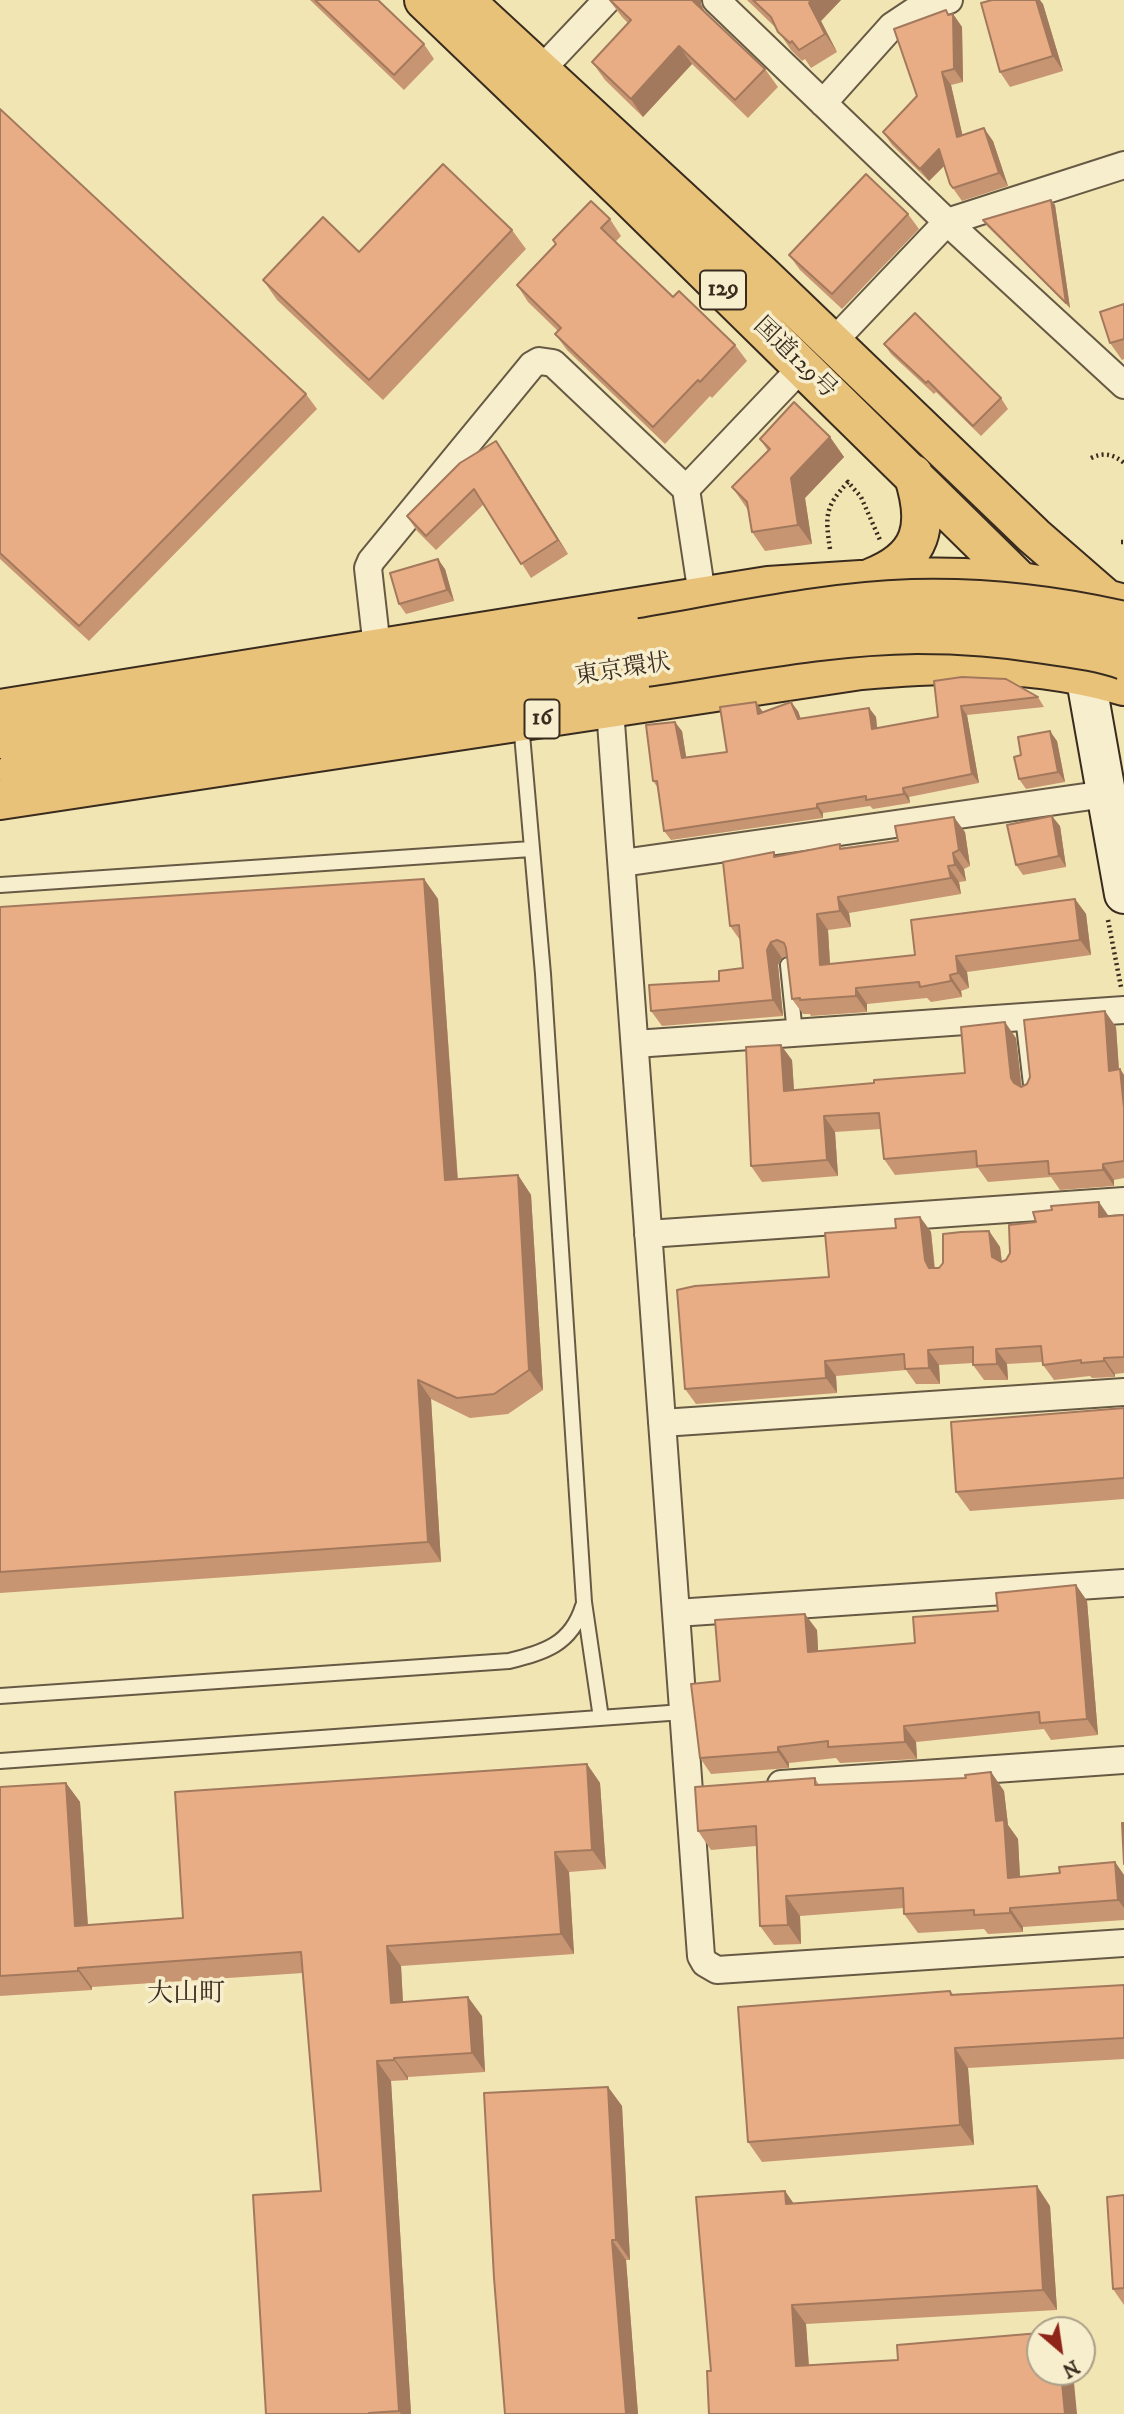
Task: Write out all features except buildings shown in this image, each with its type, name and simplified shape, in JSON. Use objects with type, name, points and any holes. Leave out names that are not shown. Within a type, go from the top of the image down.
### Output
[{"type":"highway","name":"国道129号","points":[[424,0],[1021,582],[1051,618],[1085,674]]},
{"type":"highway","name":"国道129号","points":[[464,0],[751,265],[1034,536],[1118,608]]},
{"type":"highway","points":[[869,579],[894,568],[912,552],[920,532],[923,511],[913,474]]},
{"type":"highway","points":[[1034,536],[1066,590],[1085,674]]},
{"type":"highway","points":[[0,709],[768,586],[869,579],[953,578],[1021,582],[1066,590],[1118,608]]},
{"type":"highway","name":"東京環状","points":[[0,773],[643,652],[798,612],[909,599],[963,598],[1078,611],[1118,608]]},
{"type":"highway","name":"東京環状","points":[[0,738],[643,652],[797,645],[914,634],[968,635],[1025,641],[1075,648],[1124,660]]},
{"type":"highway","name":"16","points":[[0,800],[861,670],[968,663],[1028,666],[1085,674],[1124,686]]},
{"type":"street","points":[[539,72],[607,0]]},
{"type":"street","points":[[716,0],[947,222],[1124,386]]},
{"type":"street","points":[[823,103],[892,26],[913,12],[949,0]]},
{"type":"street","points":[[832,342],[947,222],[1124,165]]},
{"type":"street","points":[[377,648],[368,568],[370,562],[532,365],[539,361],[553,363],[686,489],[702,595]]},
{"type":"street","points":[[686,489],[802,367]]},
{"type":"street","points":[[1085,674],[1123,880]]},
{"type":"street","points":[[610,709],[701,1956],[705,1963],[717,1970],[1124,1943]]},
{"type":"street","points":[[622,863],[1106,794]]},
{"type":"street","points":[[635,1044],[1124,1010]]},
{"type":"street","points":[[648,1234],[943,1219],[1124,1201]]},
{"type":"street","points":[[662,1423],[1124,1392]]},
{"type":"street","points":[[676,1613],[1124,1583]]},
{"type":"street","points":[[758,1786],[1124,1760]]},
{"type":"street","points":[[689,1791],[716,1789]]},
{"type":"lane","points":[[521,722],[543,974],[584,1602],[601,1718]]},
{"type":"lane","points":[[0,885],[531,849]]},
{"type":"lane","points":[[788,965],[795,1034]]},
{"type":"lane","points":[[1023,1017],[1032,1093]]},
{"type":"lane","points":[[0,1696],[509,1661],[542,1652],[567,1637],[579,1619],[584,1602]]},
{"type":"lane","points":[[0,1761],[683,1712]]},
{"type":"path","points":[[1091,458],[1101,453],[1115,456],[1124,463]]},
{"type":"path","points":[[830,549],[826,522],[831,500],[848,482],[861,497],[880,541]]},
{"type":"district","name":"大山町","points":[[186,1996]]}]
